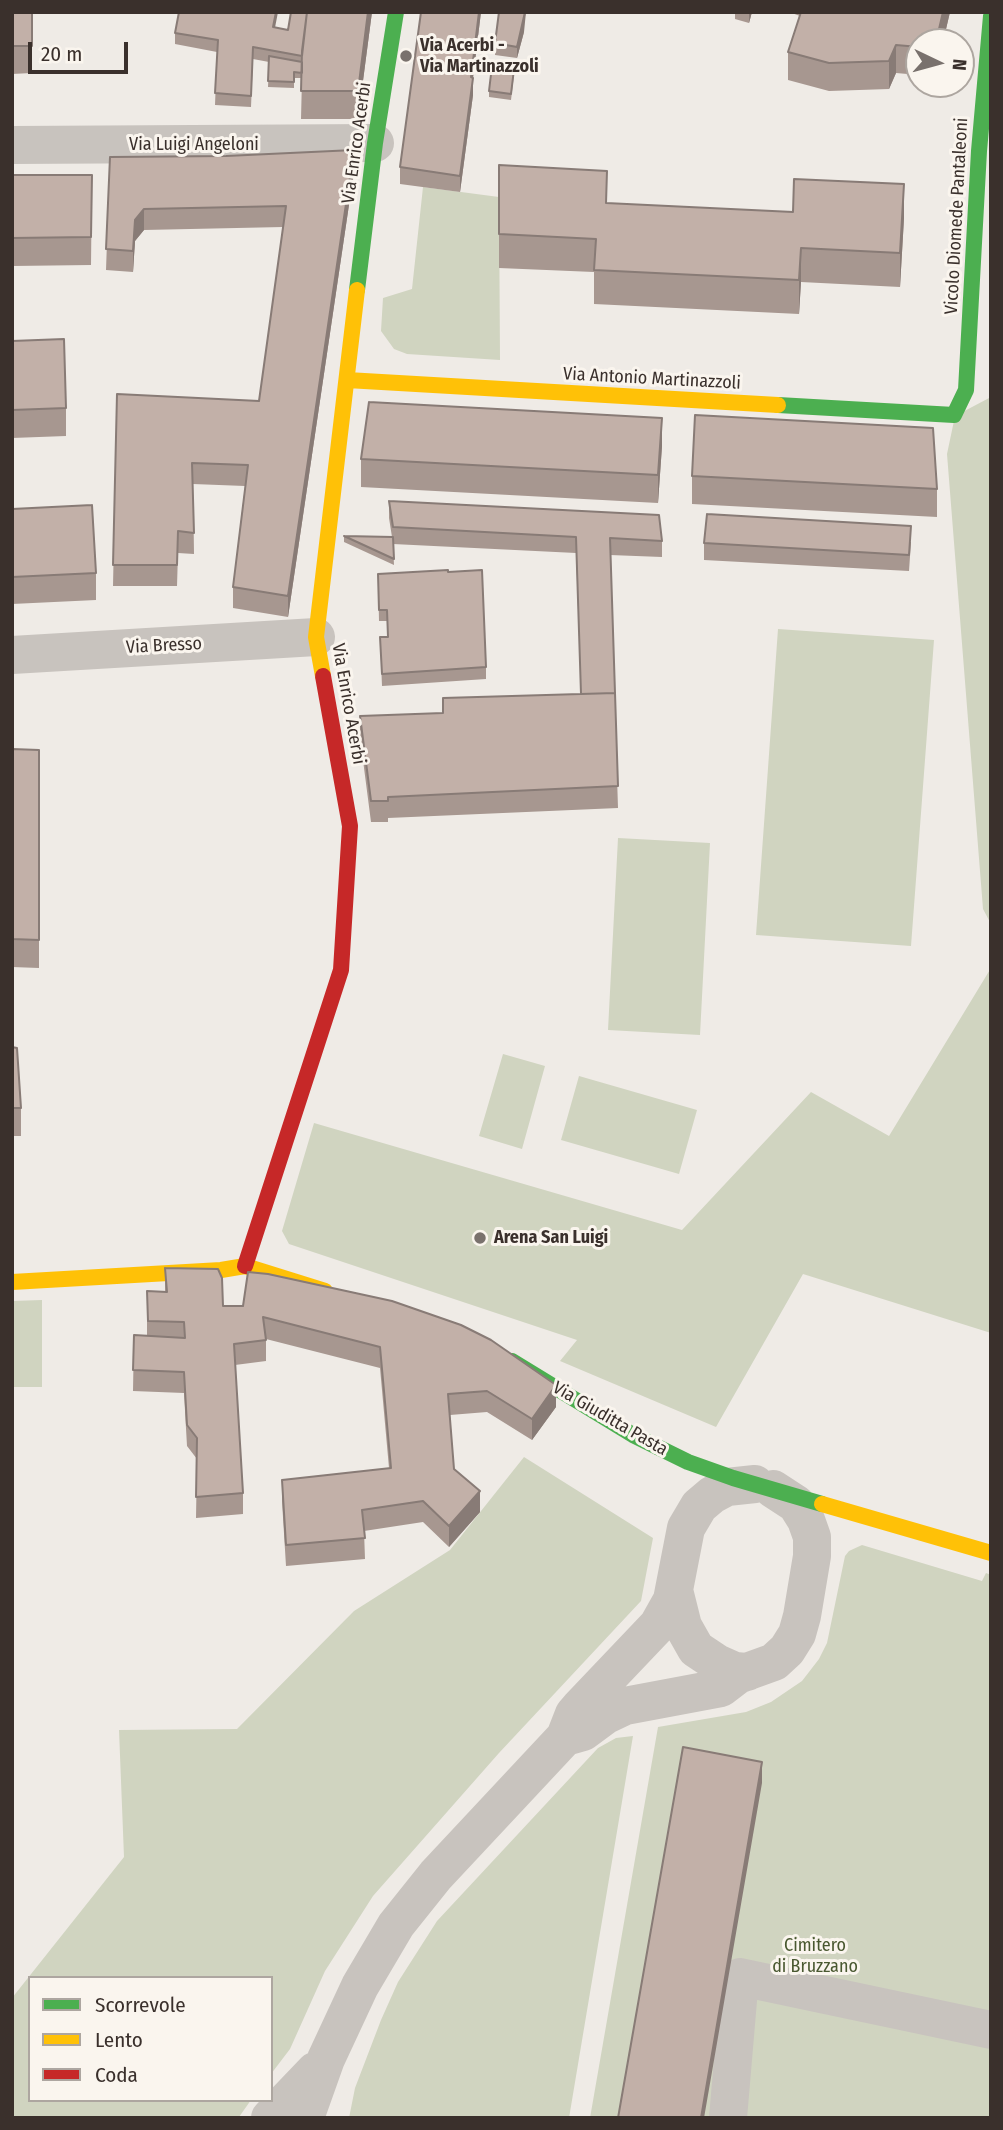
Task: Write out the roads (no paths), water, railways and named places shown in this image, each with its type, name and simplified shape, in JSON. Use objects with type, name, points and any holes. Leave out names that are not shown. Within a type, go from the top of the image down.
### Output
[{"type":"street","name":"Via Enrico Acerbi","points":[[245,1266],[341,970],[350,826],[316,637],[375,144],[396,12]]},
{"type":"street","name":"Vicolo Diomede Pantaleoni","points":[[954,415],[966,390],[979,150],[991,16]]},
{"type":"street","name":"Via Luigi Angeloni","points":[[12,145],[375,144]]},
{"type":"street","name":"Via Antonio Martinazzoli","points":[[347,380],[954,415]]},
{"type":"street","name":"Via Bresso","points":[[12,655],[316,637]]},
{"type":"street","points":[[12,1282],[220,1270],[245,1266],[346,1297]]},
{"type":"street","name":"Via Giuditta Pasta","points":[[501,1354],[593,1412],[667,1453],[711,1471],[991,1553]]},
{"type":"street","points":[[305,2118],[326,2059],[368,1970],[408,1910],[450,1859],[561,1741],[580,1707],[658,1625],[668,1610],[684,1536],[694,1513],[705,1500],[719,1490],[737,1484],[764,1486],[796,1504],[812,1537],[811,1565],[802,1616],[793,1642],[774,1661],[738,1675],[721,1688],[625,1706],[606,1715],[583,1732],[561,1741]]},
{"type":"street","name":"Via Giuditta Pasta","points":[[811,1565],[817,1541],[835,1522],[860,1516],[886,1521]]},
{"type":"street","points":[[674,1590],[683,1626],[696,1648],[717,1663],[735,1671],[747,1672]]},
{"type":"street","points":[[727,2118],[740,1978],[991,2030]]},
{"type":"street","points":[[270,2118],[326,2059]]},
{"type":"street","points":[[319,2118],[326,2059]]},
{"type":"place","name":"Via Acerbi - Via Martinazzoli","points":[[406,56]]},
{"type":"place","name":"Arena San Luigi","points":[[480,1238]]},
{"type":"park label","name":"Cimitero di Bruzzano","points":[[815,1956]]}]
